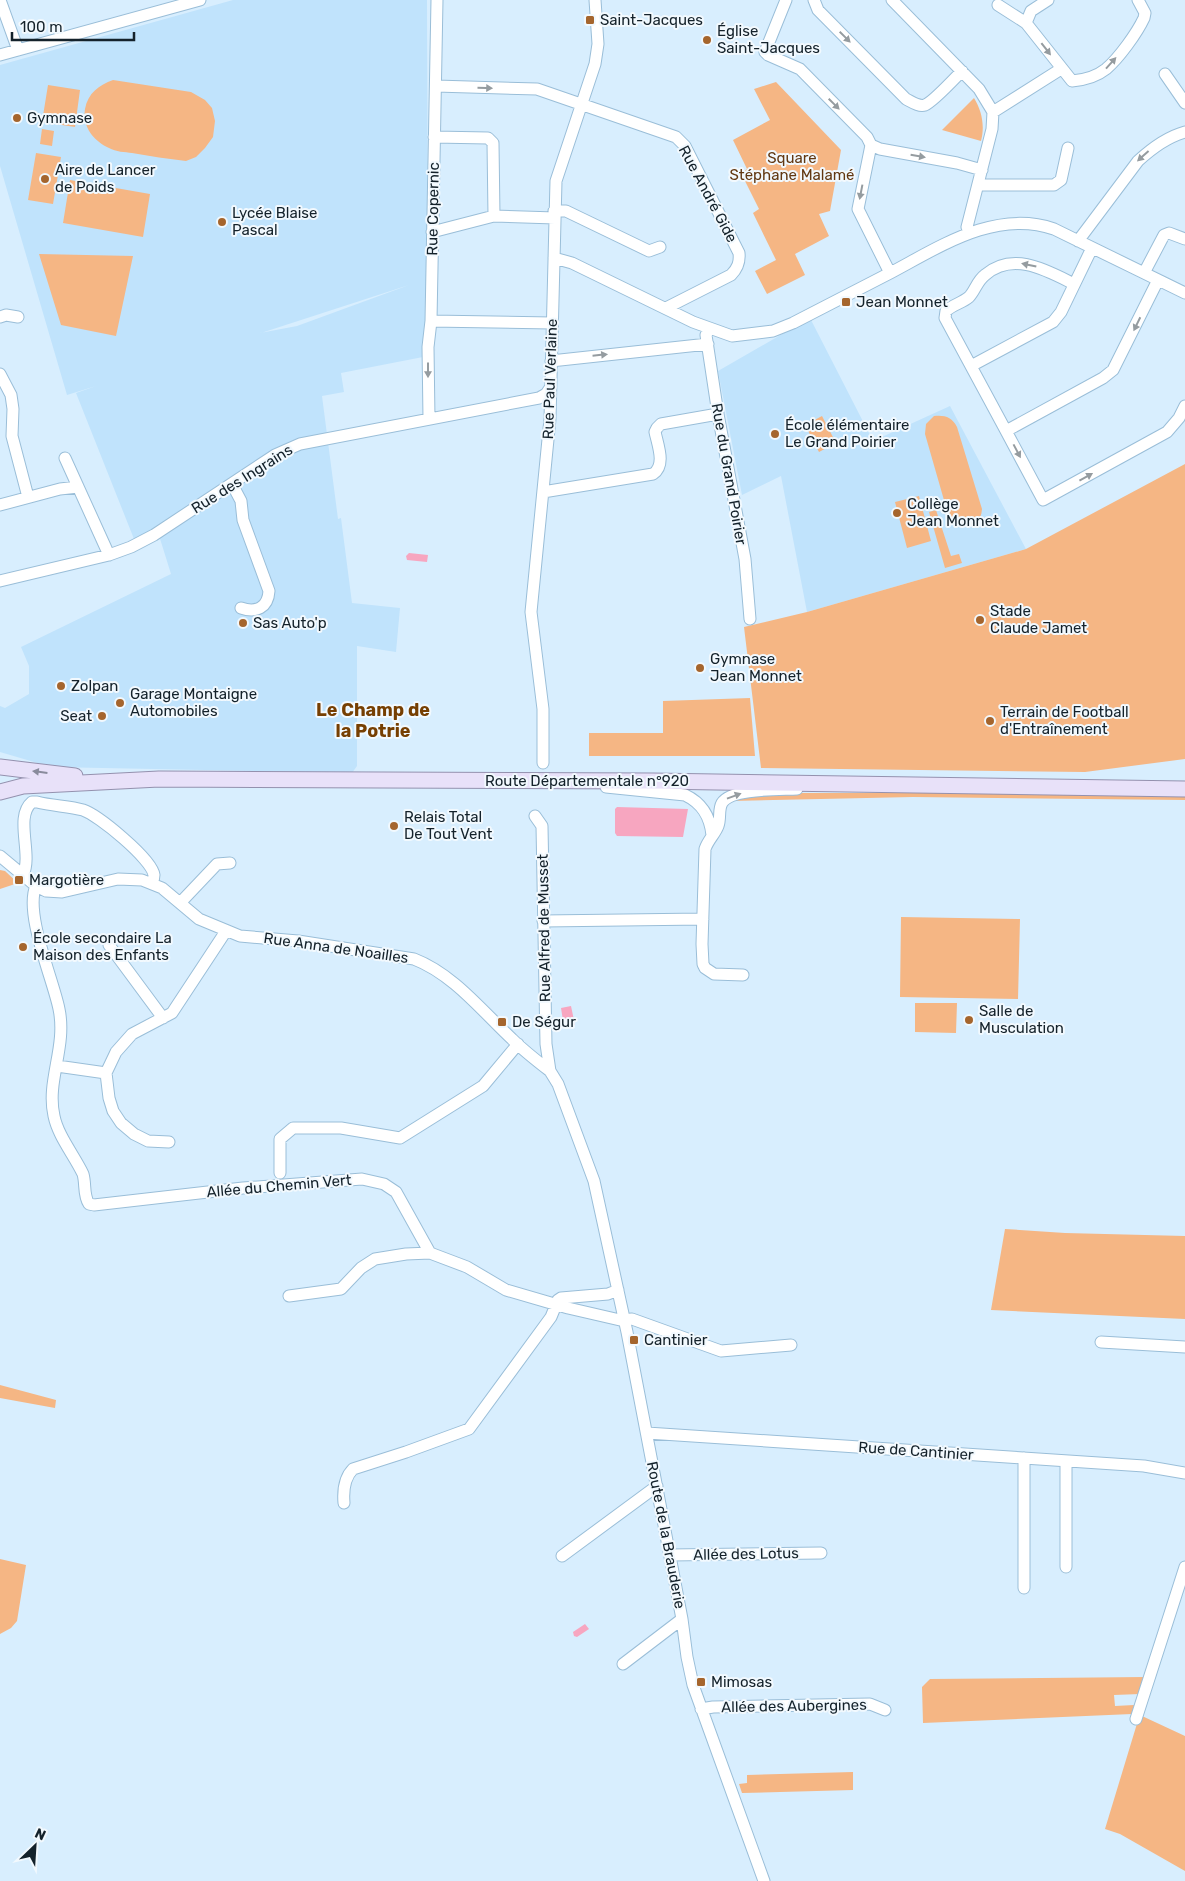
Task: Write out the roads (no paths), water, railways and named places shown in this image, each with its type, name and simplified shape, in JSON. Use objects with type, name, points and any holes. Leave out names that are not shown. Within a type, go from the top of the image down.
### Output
[{"type":"main road","points":[[0,767],[68,776],[119,775],[158,779]]},
{"type":"main road","points":[[0,792],[23,786],[158,779]]},
{"type":"main road","name":"Route Départementale n°920","points":[[158,779],[566,781],[1185,789]]},
{"type":"street","points":[[0,0],[18,50]]},
{"type":"street","points":[[0,55],[200,0]]},
{"type":"street","name":"Rue Copernic","points":[[429,419],[428,347],[437,0]]},
{"type":"street","name":"Rue Paul Verlaine","points":[[543,763],[543,709],[531,612],[550,419],[555,214],[558,172],[592,76],[598,44],[595,0]]},
{"type":"street","points":[[786,0],[765,52],[800,69],[867,137],[871,145],[858,209],[890,273]]},
{"type":"street","points":[[814,0],[818,10],[906,98],[916,104],[925,105],[931,101],[962,71]]},
{"type":"street","points":[[892,0],[979,89],[993,112],[992,129],[967,227],[970,233]]},
{"type":"street","points":[[1026,23],[1031,11],[1048,0]]},
{"type":"street","points":[[998,5],[1026,23],[1072,81],[1083,80],[1106,69],[1121,52],[1144,18],[1144,13],[1138,0]]},
{"type":"street","points":[[993,112],[1061,69]]},
{"type":"street","points":[[1166,74],[1185,103]]},
{"type":"street","name":"Rue André Gide","points":[[436,86],[537,89],[676,137],[681,141],[739,253],[738,264],[731,274],[666,308]]},
{"type":"street","points":[[1078,241],[1138,161],[1149,151],[1173,136],[1185,132]]},
{"type":"street","points":[[434,137],[491,140],[493,143],[494,216]]},
{"type":"street","points":[[871,145],[880,149],[957,163],[982,170]]},
{"type":"street","points":[[978,185],[1054,186],[1061,180],[1068,148]]},
{"type":"street","points":[[432,232],[494,216],[555,214],[566,211],[648,251],[660,247]]},
{"type":"street","points":[[554,258],[572,263],[709,328],[732,336],[773,332],[970,233],[989,227],[1009,224],[1039,224],[1185,293]]},
{"type":"street","points":[[1144,273],[1164,235],[1170,233],[1185,239]]},
{"type":"street","points":[[971,366],[1053,322],[1061,312],[1092,248]]},
{"type":"street","points":[[1074,284],[1047,270],[1031,265],[1009,263],[984,276],[970,296],[948,309],[945,314],[945,318],[1043,500],[1167,432],[1182,420],[1185,406]]},
{"type":"street","points":[[1006,431],[1103,378],[1113,370],[1158,280]]},
{"type":"street","points":[[0,317],[6,315],[18,317]]},
{"type":"street","points":[[430,321],[552,323]]},
{"type":"street","name":"Rue du Grand Poirier","points":[[709,328],[706,335],[718,414],[745,559],[750,619]]},
{"type":"street","points":[[551,361],[708,344]]},
{"type":"street","points":[[0,374],[11,395],[13,409],[12,436],[28,498]]},
{"type":"street","name":"Rue des Ingrains","points":[[0,581],[108,555],[131,547],[154,535],[275,455],[300,444],[539,398],[546,394],[550,388]]},
{"type":"street","points":[[543,492],[653,474],[658,471],[661,464],[655,432],[661,424],[718,414]]},
{"type":"street","points":[[65,458],[108,555]]},
{"type":"street","points":[[232,484],[241,501],[243,520],[269,591],[262,608],[254,611],[241,608]]},
{"type":"street","points":[[0,505],[60,489],[78,487]]},
{"type":"street","points":[[566,781],[592,786],[686,795],[694,799],[706,812],[712,835]]},
{"type":"street","points":[[743,975],[714,974],[705,968],[702,958],[704,854],[712,835],[718,828],[722,804],[725,799],[733,794],[863,785]]},
{"type":"street","points":[[0,856],[36,886],[46,891],[62,892],[118,879],[134,879],[152,883],[154,876],[134,849],[112,828],[82,810],[37,802],[29,804],[24,814],[26,854],[23,875]]},
{"type":"street","name":"Rue Alfred de Musset","points":[[535,816],[542,826],[546,1044],[550,1071],[558,1084],[594,1182]]},
{"type":"street","points":[[180,904],[217,864],[230,863]]},
{"type":"street","name":"Rue Anna de Noailles","points":[[152,883],[168,892],[199,919],[226,932],[240,936],[298,941],[414,959],[425,963],[449,979],[518,1044],[550,1071]]},
{"type":"street","points":[[36,886],[33,893],[33,904],[37,927],[62,1026],[57,1066],[106,1073]]},
{"type":"street","points":[[543,921],[703,919]]},
{"type":"street","points":[[169,1142],[148,1141],[134,1134],[121,1123],[113,1111],[109,1098],[106,1073],[116,1052],[132,1034],[172,1013],[178,1006],[226,932]]},
{"type":"street","points":[[109,945],[163,1018]]},
{"type":"street","points":[[280,1173],[280,1139],[293,1128],[341,1128],[400,1138],[483,1086],[518,1044]]},
{"type":"street","points":[[528,1053],[546,1044]]},
{"type":"street","name":"Allée du Chemin Vert","points":[[57,1066],[52,1105],[54,1118],[85,1180],[86,1200],[89,1204],[94,1205],[243,1188],[362,1179],[384,1184],[396,1192],[430,1253]]},
{"type":"street","name":"Route de la Brauderie","points":[[594,1182],[647,1433],[682,1619],[687,1657],[701,1709],[764,1881]]},
{"type":"street","points":[[289,1296],[332,1292],[343,1288],[361,1268],[375,1259],[406,1254],[430,1253],[456,1262],[506,1290],[556,1305],[620,1320],[632,1319],[721,1351],[791,1345]]},
{"type":"street","points":[[344,1503],[345,1483],[353,1469],[406,1452],[469,1428],[550,1317],[558,1300],[561,1298],[608,1294],[618,1290]]},
{"type":"street","points":[[594,1296],[590,1308],[595,1314]]},
{"type":"street","points":[[1101,1342],[1185,1347]]},
{"type":"street","name":"Rue de Cantinier","points":[[647,1433],[1144,1466],[1185,1473]]},
{"type":"street","points":[[1024,1458],[1024,1588]]},
{"type":"street","points":[[1066,1461],[1066,1567]]},
{"type":"street","points":[[562,1556],[657,1486]]},
{"type":"street","name":"Allée des Lotus","points":[[670,1555],[821,1554]]},
{"type":"street","points":[[1136,1719],[1185,1567]]},
{"type":"street","points":[[622,1664],[682,1619]]},
{"type":"street","name":"Allée des Aubergines","points":[[701,1709],[712,1707],[870,1704],[885,1710]]},
{"type":"place","name":"Saint-Jacques","points":[[590,20]]},
{"type":"place","name":"Église Saint-Jacques","points":[[707,40]]},
{"type":"place","name":"Gymnase","points":[[17,118]]},
{"type":"place","name":"Aire de Lancer de Poids","points":[[45,179]]},
{"type":"place","name":"Lycée Blaise Pascal","points":[[222,222]]},
{"type":"place","name":"Jean Monnet","points":[[846,302]]},
{"type":"place","name":"École élémentaire Le Grand Poirier","points":[[775,434]]},
{"type":"place","name":"Collège Jean Monnet","points":[[897,513]]},
{"type":"place","name":"Stade Claude Jamet","points":[[980,620]]},
{"type":"place","name":"Sas Auto'p","points":[[243,623]]},
{"type":"place","name":"Gymnase Jean Monnet","points":[[700,668]]},
{"type":"place","name":"Zolpan","points":[[61,686]]},
{"type":"place","name":"Garage Montaigne Automobiles","points":[[120,703]]},
{"type":"place","name":"Seat","points":[[102,716]]},
{"type":"place","name":"Terrain de Football d'Entraînement","points":[[990,721]]},
{"type":"place","name":"Relais Total De Tout Vent","points":[[394,826]]},
{"type":"place","name":"Margotière","points":[[19,880]]},
{"type":"place","name":"École secondaire La Maison des Enfants","points":[[23,947]]},
{"type":"place","name":"Salle de Musculation","points":[[969,1020]]},
{"type":"place","name":"De Ségur","points":[[502,1022]]},
{"type":"place","name":"Cantinier","points":[[634,1340]]},
{"type":"place","name":"Mimosas","points":[[701,1682]]},
{"type":"district","name":"Le Champ de la Potrie","points":[[373,720]]},
{"type":"park label","name":"Square Stéphane Malamé","points":[[792,166]]}]
